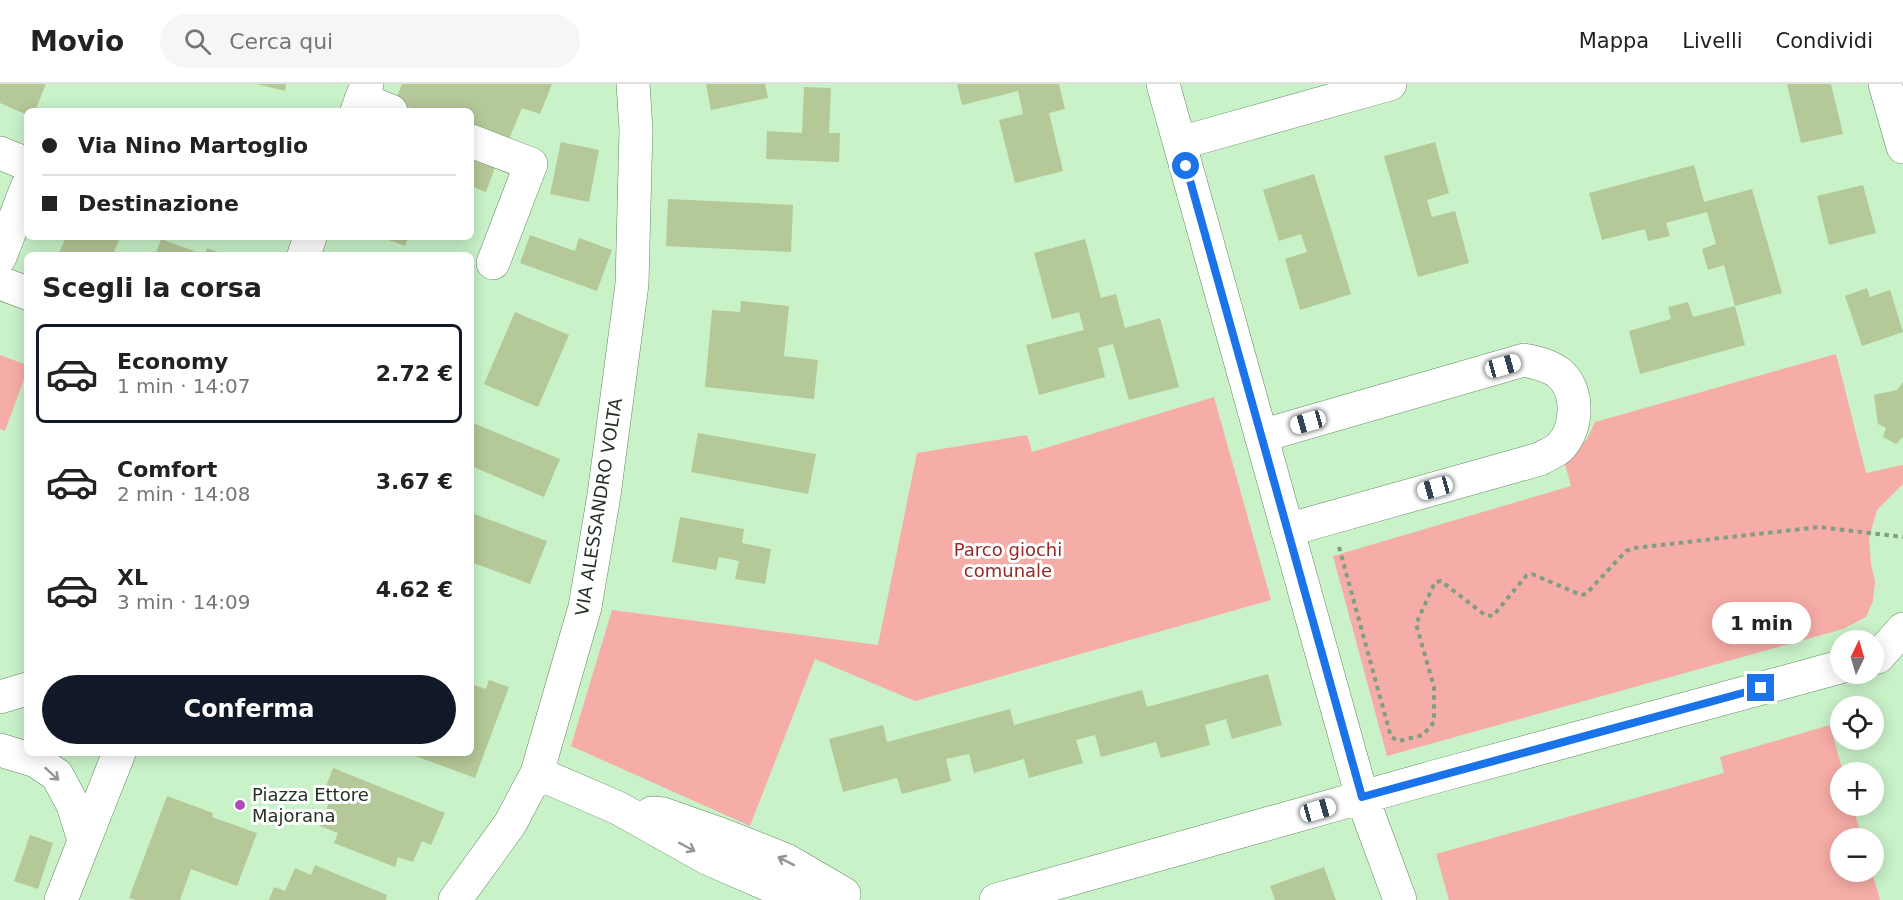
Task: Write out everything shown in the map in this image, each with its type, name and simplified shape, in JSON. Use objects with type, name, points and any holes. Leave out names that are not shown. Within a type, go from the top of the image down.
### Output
[{"type":"street","name":"VIA ALESSANDRO VOLTA","points":[[455,900],[510,824],[537,773],[585,607],[604,495],[632,284],[636,129],[633,84]]},
{"type":"street","points":[[1163,84],[1362,797],[1400,900]]},
{"type":"street","points":[[1180,143],[1390,84]]},
{"type":"street","points":[[1885,84],[1903,147]]},
{"type":"street","points":[[362,98],[384,108]]},
{"type":"street","points":[[474,142],[531,164],[493,262]]},
{"type":"street","points":[[0,153],[24,163]]},
{"type":"street","points":[[0,257],[24,195]]},
{"type":"street","points":[[0,283],[24,292]]},
{"type":"street","points":[[1261,436],[1524,360],[1547,365],[1562,375],[1570,390],[1575,410],[1572,428],[1560,447],[1540,459],[1287,530]]},
{"type":"street","points":[[1884,650],[1903,629]]},
{"type":"street","points":[[996,900],[1362,797],[1830,670]]},
{"type":"street","points":[[0,697],[24,689]]},
{"type":"street","points":[[0,706],[24,704]]},
{"type":"street","points":[[0,737],[24,733]]},
{"type":"street","points":[[0,750],[36,761],[57,775],[73,805],[84,840]]},
{"type":"street","points":[[61,900],[118,756]]},
{"type":"street","points":[[537,773],[618,808],[707,858],[769,885],[798,894],[834,900]]},
{"type":"street","points":[[618,808],[663,814],[731,838],[786,860],[856,900]]},
{"type":"path","points":[[1331,518],[1391,737],[1400,741],[1423,735],[1434,722],[1434,687],[1416,624],[1435,582],[1441,581],[1485,615],[1493,616],[1526,576],[1532,574],[1581,595],[1586,594],[1626,551],[1634,548],[1819,527],[1903,537]]},
{"type":"green space","points":[[1836,354],[1866,473],[1903,465],[1903,484],[1877,510],[1869,538],[1875,582],[1873,601],[1866,617],[1843,629],[1830,630],[1830,633],[1387,756],[1333,556],[1571,486],[1565,464],[1587,439],[1595,422]]},
{"type":"green space","points":[[0,355],[24,364],[24,379],[5,431],[0,429]]},
{"type":"green space","name":"Parco giochi comunale","points":[[1214,397],[1271,600],[915,701],[815,659],[750,826],[571,746],[612,610],[878,645],[917,453],[1027,435],[1032,452]]},
{"type":"green space","points":[[1830,725],[1830,750],[1837,750],[1840,762],[1830,762],[1830,816],[1856,816],[1859,828],[1830,828],[1830,882],[1875,882],[1880,900],[1449,900],[1436,854],[1724,773],[1720,757]]},
{"type":"building","points":[[0,84],[46,84],[36,108],[24,108],[24,114],[0,103]]},
{"type":"building","points":[[257,84],[286,84],[285,91]]},
{"type":"building","points":[[402,84],[552,84],[540,114],[522,108],[506,146],[474,133],[474,108],[410,108],[395,102]]},
{"type":"building","points":[[706,84],[765,84],[768,98],[711,110]]},
{"type":"building","points":[[957,84],[1059,84],[1065,109],[1049,113],[1063,171],[1015,183],[999,120],[1023,114],[1018,91],[962,105]]},
{"type":"building","points":[[1787,84],[1831,84],[1843,134],[1801,143]]},
{"type":"building","points":[[804,87],[831,88],[829,133],[840,133],[839,162],[766,159],[767,131],[802,133]]},
{"type":"building","points":[[561,142],[599,150],[589,202],[550,194]]},
{"type":"building","points":[[1435,142],[1449,193],[1427,200],[1432,217],[1455,211],[1469,263],[1418,277],[1384,156]]},
{"type":"building","points":[[474,157],[496,165],[486,192],[474,187]]},
{"type":"building","points":[[1694,165],[1704,202],[1752,189],[1782,293],[1735,306],[1724,265],[1708,270],[1702,249],[1716,244],[1707,212],[1666,223],[1670,236],[1648,241],[1645,229],[1602,240],[1589,193]]},
{"type":"building","points":[[1314,174],[1351,294],[1300,310],[1285,259],[1307,252],[1301,234],[1279,241],[1263,190]]},
{"type":"building","points":[[1863,185],[1876,233],[1829,245],[1817,196]]},
{"type":"building","points":[[668,199],[793,205],[791,252],[666,246]]},
{"type":"building","points":[[530,235],[575,251],[579,238],[612,250],[597,291],[520,263]]},
{"type":"building","points":[[1085,239],[1101,298],[1116,294],[1125,328],[1160,318],[1179,387],[1129,400],[1113,344],[1098,348],[1105,377],[1039,395],[1026,345],[1084,330],[1079,312],[1052,319],[1034,253]]},
{"type":"building","points":[[65,240],[119,240],[114,252],[59,252]]},
{"type":"building","points":[[161,240],[164,240],[197,252],[156,252]]},
{"type":"building","points":[[389,240],[407,240],[405,246]]},
{"type":"building","points":[[207,248],[217,252],[206,252]]},
{"type":"building","points":[[1867,288],[1870,297],[1890,290],[1903,332],[1862,346],[1845,296]]},
{"type":"building","points":[[741,301],[789,306],[784,356],[818,360],[814,399],[705,387],[712,310],[740,312]]},
{"type":"building","points":[[1688,302],[1693,317],[1735,306],[1745,345],[1640,374],[1629,331],[1671,319],[1668,307]]},
{"type":"building","points":[[515,312],[569,335],[538,407],[484,384]]},
{"type":"building","points":[[1903,382],[1903,437],[1896,444],[1883,437],[1886,428],[1878,424],[1874,395],[1897,390]]},
{"type":"building","points":[[474,423],[560,459],[544,497],[474,467]]},
{"type":"building","points":[[698,433],[816,454],[808,494],[691,472]]},
{"type":"building","points":[[474,514],[547,541],[530,584],[474,563]]},
{"type":"building","points":[[680,517],[744,529],[742,543],[771,549],[765,584],[735,579],[739,561],[719,557],[716,570],[672,562]]},
{"type":"building","points":[[1268,674],[1282,725],[1232,739],[1226,719],[1205,725],[1210,745],[1161,758],[1156,742],[1101,757],[1095,735],[1076,740],[1083,763],[1029,778],[1024,759],[974,773],[969,754],[946,759],[951,781],[902,794],[897,778],[843,792],[829,739],[883,725],[887,742],[1010,709],[1014,725],[1142,690],[1147,707]]},
{"type":"building","points":[[489,680],[509,687],[475,778],[415,756],[474,756],[474,685],[486,689]]},
{"type":"building","points":[[333,768],[445,813],[431,845],[422,841],[413,862],[398,857],[395,867],[334,843],[338,833],[320,826],[330,800],[322,797]]},
{"type":"building","points":[[167,796],[213,813],[212,817],[257,833],[237,886],[191,869],[180,900],[129,898]]},
{"type":"building","points":[[30,835],[53,843],[38,889],[14,881]]},
{"type":"building","points":[[315,865],[387,895],[386,900],[269,900],[274,887],[285,891],[295,868],[311,875]]},
{"type":"building","points":[[1324,867],[1336,900],[1275,900],[1270,886]]},
{"type":"place","name":"Piazza Ettore Majorana","points":[[240,805]]},
{"type":"route","points":[[1186,166],[1362,797],[1761,688]]}]
